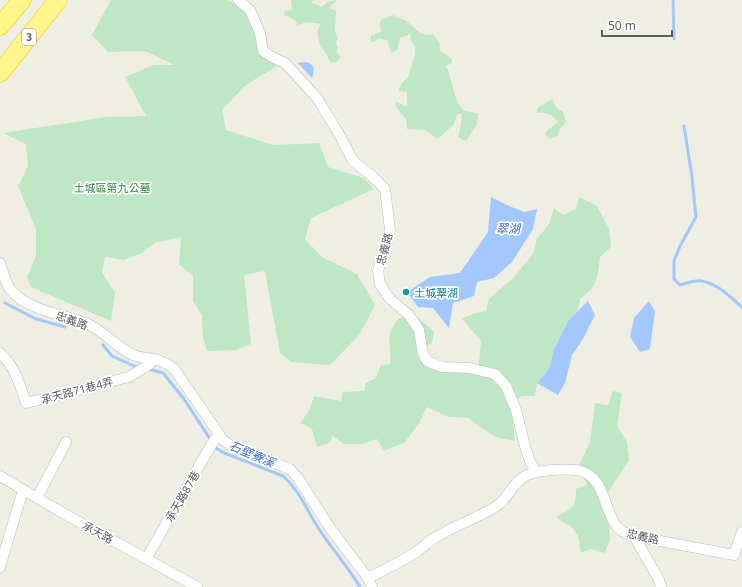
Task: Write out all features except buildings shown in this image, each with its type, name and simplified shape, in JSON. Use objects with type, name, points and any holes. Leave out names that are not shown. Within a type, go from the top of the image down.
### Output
[{"type":"highway","points":[[0,26],[22,0]]},
{"type":"highway","name":"3","points":[[0,73],[58,0]]},
{"type":"street","name":"忠義路","points":[[238,0],[250,10],[260,33],[263,51],[285,63],[317,98],[339,134],[353,161],[371,175],[385,189],[390,230],[378,270],[380,284],[390,299],[409,315],[419,330],[423,354],[427,361],[442,367],[469,368],[495,374],[506,386],[516,410],[530,461],[536,472]]},
{"type":"street","name":"忠義路","points":[[1,267],[9,288],[21,300],[36,307],[91,326],[120,348],[152,362],[167,363],[176,370],[215,441],[223,440],[230,445],[290,469],[298,478],[330,528],[370,583],[433,539],[495,507],[505,498],[510,489],[519,480],[536,472],[560,470],[584,472],[593,478],[600,487],[608,510],[618,530],[634,536],[734,556],[742,532]]},
{"type":"street","name":"承天路71巷4弄","points":[[0,353],[16,372],[26,404],[129,377],[152,362]]},
{"type":"street","name":"承天路87巷","points":[[146,559],[215,441]]},
{"type":"street","points":[[37,498],[66,442]]},
{"type":"street","name":"承天路","points":[[0,476],[197,587]]},
{"type":"street","points":[[0,567],[23,490]]},
{"type":"street","points":[[634,536],[659,580],[661,587]]},
{"type":"green space","name":"土城區第九公墓","points":[[111,0],[227,0],[242,6],[257,34],[280,64],[246,85],[222,110],[226,130],[273,145],[319,143],[328,167],[364,178],[374,189],[311,218],[305,239],[322,257],[357,274],[375,305],[360,334],[330,365],[291,362],[280,353],[265,271],[244,275],[251,344],[236,350],[207,351],[203,338],[202,315],[193,301],[193,276],[179,264],[181,237],[155,243],[142,253],[124,260],[105,257],[102,272],[115,293],[111,321],[31,287],[27,277],[36,256],[36,229],[18,186],[28,166],[26,144],[3,133],[107,117],[146,116],[125,77],[154,65],[174,65],[145,51],[108,52],[92,35]]},
{"type":"green space","points":[[291,0],[313,0],[311,2],[322,7],[333,0],[337,0],[329,8],[336,11],[335,31],[338,39],[336,42],[338,49],[336,52],[341,57],[336,62],[331,63],[320,46],[317,31],[321,24],[306,22],[297,26],[296,21],[284,15],[284,11],[292,10]]},
{"type":"green space","points":[[394,15],[397,18],[407,21],[422,34],[433,34],[440,44],[440,51],[452,59],[452,63],[446,66],[456,99],[463,110],[479,114],[477,124],[466,141],[458,137],[462,114],[457,114],[454,124],[438,139],[425,130],[407,129],[406,119],[395,106],[396,102],[407,106],[407,92],[398,91],[402,83],[408,77],[415,54],[415,47],[411,41],[410,34],[400,38],[397,50],[391,53],[388,41],[380,38],[371,43],[371,36],[382,31],[379,26],[381,20]]},
{"type":"green space","points":[[553,99],[556,107],[563,112],[566,122],[559,130],[558,136],[550,139],[545,134],[558,122],[549,114],[537,113],[537,108]]},
{"type":"green space","points":[[579,197],[597,206],[609,229],[611,247],[600,257],[596,281],[590,290],[580,299],[577,313],[568,321],[554,349],[549,369],[537,383],[535,396],[522,396],[511,403],[515,441],[498,438],[481,428],[469,418],[448,417],[427,407],[419,423],[405,442],[384,451],[377,439],[363,444],[344,444],[332,435],[331,442],[317,447],[312,429],[300,423],[309,411],[314,396],[341,401],[343,392],[364,391],[366,383],[376,378],[381,365],[390,364],[389,340],[391,330],[399,318],[420,319],[434,332],[432,343],[421,349],[425,360],[478,372],[481,341],[462,319],[473,314],[486,311],[489,299],[514,277],[533,254],[537,239],[549,224],[554,208],[563,215],[576,209]]},
{"type":"green space","points":[[613,391],[622,393],[617,426],[627,442],[629,460],[609,491],[605,502],[609,520],[610,541],[604,553],[591,549],[581,553],[578,536],[571,526],[556,517],[572,507],[575,500],[576,489],[587,485],[578,468],[590,442],[595,403],[608,405]]},
{"type":"water","points":[[305,62],[311,64],[313,67],[314,72],[312,78],[298,63]]},
{"type":"water","name":"翠湖","points":[[491,197],[524,212],[537,209],[533,229],[512,262],[494,278],[477,282],[474,296],[453,303],[449,328],[433,308],[418,307],[407,292],[430,277],[460,273],[488,232]]},
{"type":"water","points":[[588,301],[595,315],[583,339],[572,355],[565,383],[558,395],[537,383],[549,369],[554,349],[568,321]]},
{"type":"water","points":[[649,301],[655,311],[650,349],[640,352],[630,337],[634,318]]},
{"type":"waterway","points":[[673,0],[674,39]]},
{"type":"waterway","points":[[684,126],[692,177],[696,217],[680,246],[674,261],[674,279],[680,285],[697,281],[702,281],[713,285],[724,291],[742,307]]},
{"type":"waterway","name":"石壁寮溪","points":[[5,303],[36,319],[65,327]]},
{"type":"waterway","name":"石壁寮溪","points":[[103,345],[112,356],[134,366],[140,367]]},
{"type":"waterway","name":"石壁寮溪","points":[[148,369],[163,373],[184,399],[216,448],[224,453],[283,476],[289,482],[299,495],[324,536],[360,587]]},
{"type":"place","name":"土城翠湖","points":[[406,292]]}]
